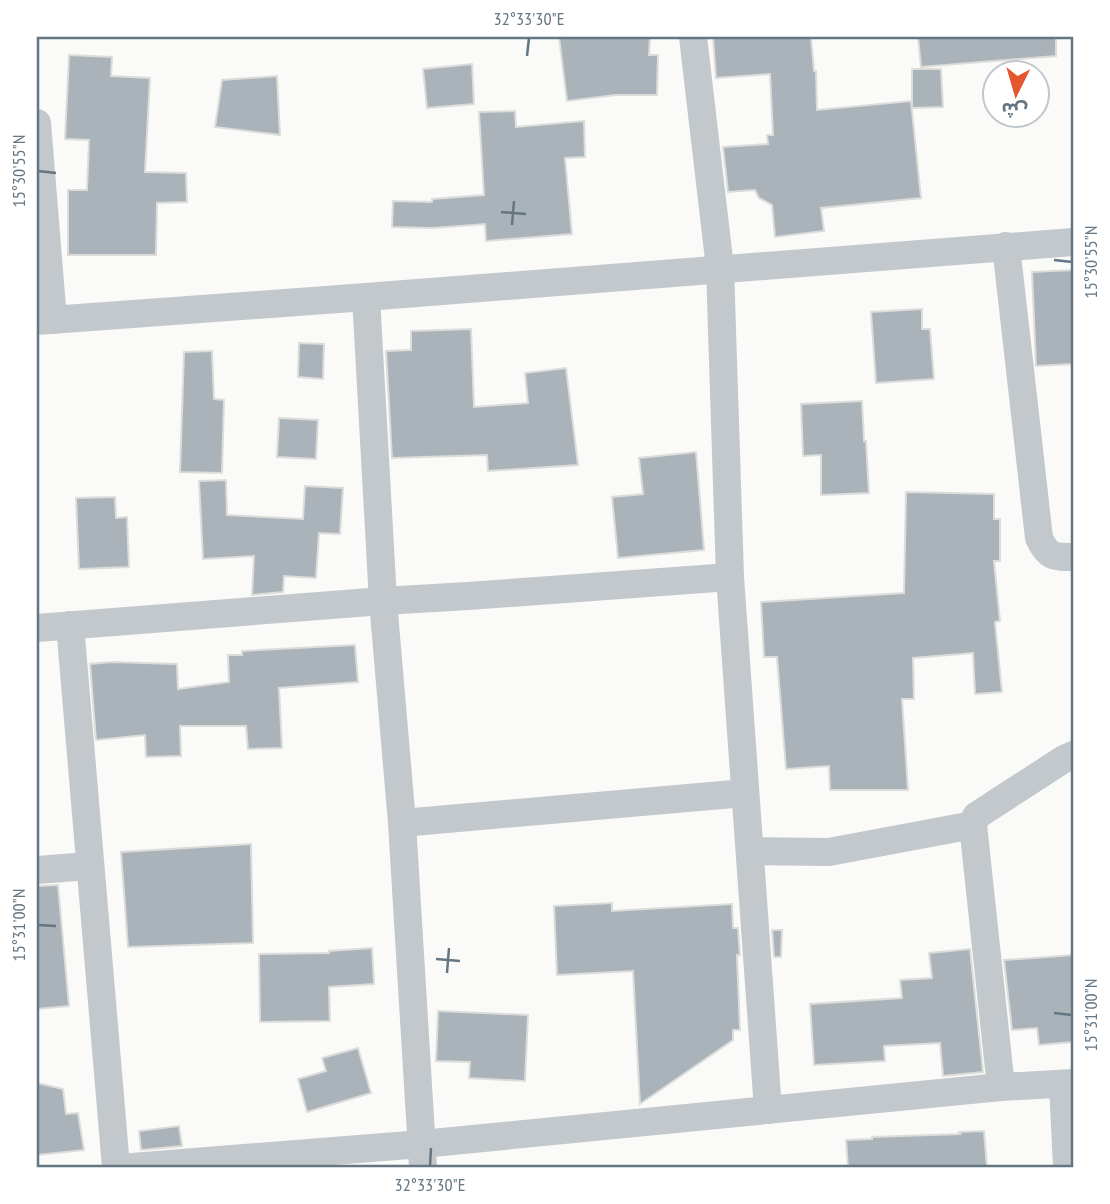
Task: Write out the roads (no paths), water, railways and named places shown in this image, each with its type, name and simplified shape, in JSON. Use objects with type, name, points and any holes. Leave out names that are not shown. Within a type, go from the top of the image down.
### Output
[{"type":"street","points":[[693,37],[719,268],[730,577],[768,1110]]},
{"type":"street","points":[[37,123],[45,320],[1073,242]]},
{"type":"street","points":[[1006,246],[1039,538],[1051,555],[1073,557]]},
{"type":"street","points":[[366,297],[383,601],[402,823],[423,1156]]},
{"type":"street","points":[[37,628],[730,577]]},
{"type":"street","points":[[70,625],[116,1167]]},
{"type":"street","points":[[1001,1087],[973,825],[976,816],[1073,755]]},
{"type":"street","points":[[402,823],[745,793]]},
{"type":"street","points":[[751,852],[829,852],[973,825]]},
{"type":"street","points":[[37,870],[89,866]]},
{"type":"street","points":[[132,1167],[423,1156],[768,1110],[1068,1083],[1068,1167]]}]
